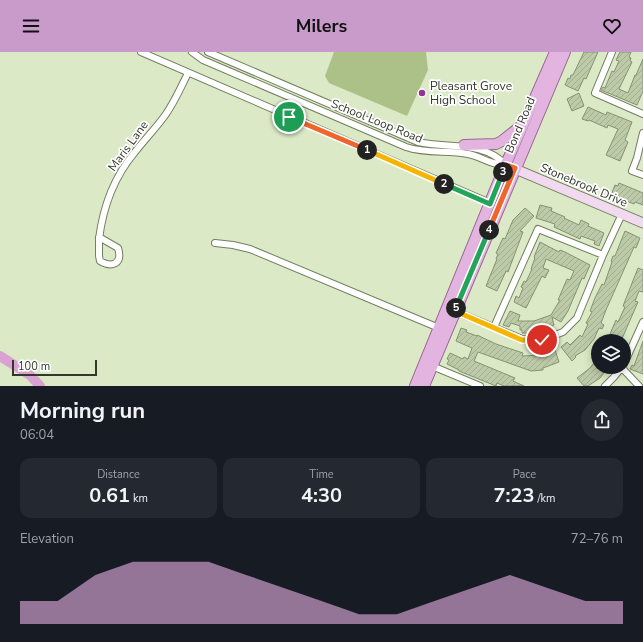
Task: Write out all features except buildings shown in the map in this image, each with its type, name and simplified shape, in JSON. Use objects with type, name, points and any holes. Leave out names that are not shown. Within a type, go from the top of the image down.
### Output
[{"type":"main road","name":"Bond Road","points":[[415,386],[490,204],[511,167],[524,123],[555,52]]},
{"type":"main road","name":"Bond Road","points":[[424,386],[511,167],[565,52]]},
{"type":"main road","points":[[464,146],[498,143],[512,134],[524,123]]},
{"type":"main road","points":[[432,366],[430,360],[446,321],[445,314]]},
{"type":"street","points":[[141,52],[490,204]]},
{"type":"street","name":"School Loop Road","points":[[192,52],[203,60],[406,147],[423,152],[469,154],[496,165],[511,167]]},
{"type":"street","name":"School Loop Road","points":[[208,52],[418,142],[427,144],[464,146],[479,149],[499,157],[511,167]]},
{"type":"street","points":[[612,52],[595,93],[643,114]]},
{"type":"street","name":"Maris Lane","points":[[99,237],[118,248],[120,254],[119,260],[114,264],[108,265],[100,261],[99,256],[99,237],[106,204],[119,174],[133,153],[167,112],[188,73]]},
{"type":"street","points":[[643,133],[632,171],[643,176]]},
{"type":"street","points":[[494,155],[498,143]]},
{"type":"street","name":"Stonebrook Drive","points":[[511,167],[643,223]]},
{"type":"street","points":[[455,311],[522,340],[542,340],[563,332],[577,318],[622,214]]},
{"type":"street","points":[[494,327],[538,229],[603,255]]},
{"type":"street","points":[[215,243],[233,244],[250,249],[439,328]]},
{"type":"street","points":[[631,348],[643,322]]},
{"type":"street","points":[[432,366],[471,384],[480,386]]},
{"type":"street","points":[[605,386],[616,374]]},
{"type":"street","points":[[629,374],[638,386]]},
{"type":"green space","points":[[334,52],[426,52],[428,70],[407,116],[329,83],[325,76]]},
{"type":"waterway","points":[[0,356],[30,375],[40,386]]},
{"type":"place","name":"Pleasant Grove High School","points":[[422,93]]},
{"type":"route","points":[[289,117],[490,204],[506,165],[515,168],[455,311],[522,340],[542,340]]}]
